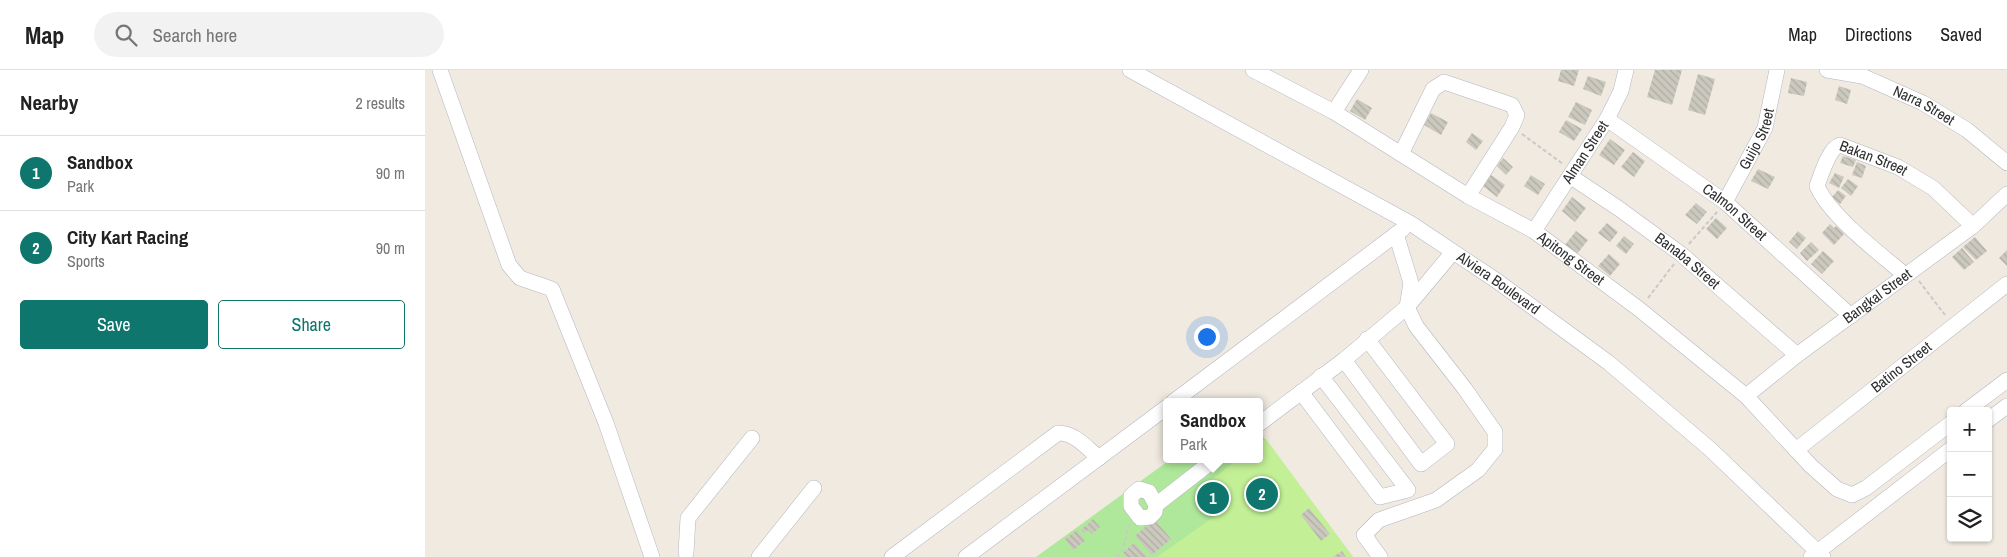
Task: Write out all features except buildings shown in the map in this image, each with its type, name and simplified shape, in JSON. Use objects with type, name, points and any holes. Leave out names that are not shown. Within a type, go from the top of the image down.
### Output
[{"type":"street","points":[[440,70],[509,265],[521,278],[553,289],[606,423],[652,557]]},
{"type":"street","name":"Alviera Boulevard","points":[[1130,70],[1410,223],[1497,281],[1609,363],[1710,450],[1817,555]]},
{"type":"street","name":"Apitong Street","points":[[1253,70],[1334,112],[1468,196],[1534,231],[1639,310],[1746,396],[1796,450],[1837,489],[1852,495],[1866,488],[1947,426]]},
{"type":"street","points":[[1334,112],[1361,70]]},
{"type":"street","name":"Alman Street","points":[[1534,231],[1607,119],[1621,91],[1626,70]]},
{"type":"street","name":"Guijo Street","points":[[1725,202],[1765,128],[1777,70]]},
{"type":"street","name":"Narra Street","points":[[1827,70],[1862,76],[1923,103],[1967,130],[2007,163]]},
{"type":"street","points":[[1401,154],[1433,89],[1443,82],[1511,105],[1517,116],[1512,127],[1468,196]]},
{"type":"street","name":"Calmon Street","points":[[1607,119],[1725,202],[1851,316]]},
{"type":"street","name":"Bakan Street","points":[[1909,273],[1861,237],[1822,197],[1817,186],[1836,146],[1840,145],[1905,171],[1933,188],[1973,226]]},
{"type":"street","name":"Banaba Street","points":[[1570,176],[1681,254],[1797,355]]},
{"type":"street","name":"Bangkal Street","points":[[1746,396],[1797,355],[1973,226],[2007,194]]},
{"type":"street","points":[[1178,398],[1410,223]]},
{"type":"street","points":[[1380,557],[1364,535],[1379,520],[1436,500],[1478,470],[1495,449],[1495,432],[1465,389],[1416,326],[1407,307],[1411,283],[1396,234]]},
{"type":"street","points":[[1263,421],[1344,360],[1407,307],[1453,252]]},
{"type":"street","name":"Batino Street","points":[[1796,450],[2007,284]]},
{"type":"street","points":[[1344,360],[1421,464],[1447,444],[1367,339]]},
{"type":"street","points":[[1301,392],[1380,497],[1408,490],[1321,376]]},
{"type":"street","points":[[1972,407],[2007,380]]},
{"type":"street","points":[[1992,417],[2007,406]]},
{"type":"street","points":[[966,557],[1163,410]]},
{"type":"street","points":[[1369,440],[1391,422]]},
{"type":"street","points":[[892,557],[1058,434],[1067,433],[1074,437],[1099,458]]},
{"type":"street","points":[[686,554],[688,518],[752,438]]},
{"type":"street","points":[[1817,555],[1947,452]]},
{"type":"street","points":[[1156,505],[1149,492],[1139,489],[1133,493],[1130,499],[1133,509],[1140,518],[1147,518],[1153,515],[1156,505],[1210,463]]},
{"type":"street","points":[[759,557],[814,488]]},
{"type":"path","points":[[1512,127],[1565,165],[1570,176]]},
{"type":"path","points":[[1909,273],[1954,326]]},
{"type":"path","points":[[1117,557],[1123,550],[1133,509]]},
{"type":"green space","points":[[1263,436],[1353,557],[1036,557],[1165,463],[1263,463]]},
{"type":"green space","points":[[1266,439],[1353,557],[1157,557],[1228,507],[1208,482],[1234,463],[1263,463],[1263,441]]},
{"type":"place","name":"City Kart Racing","points":[[1262,494]]},
{"type":"place","name":"Sandbox","points":[[1213,498]]}]
